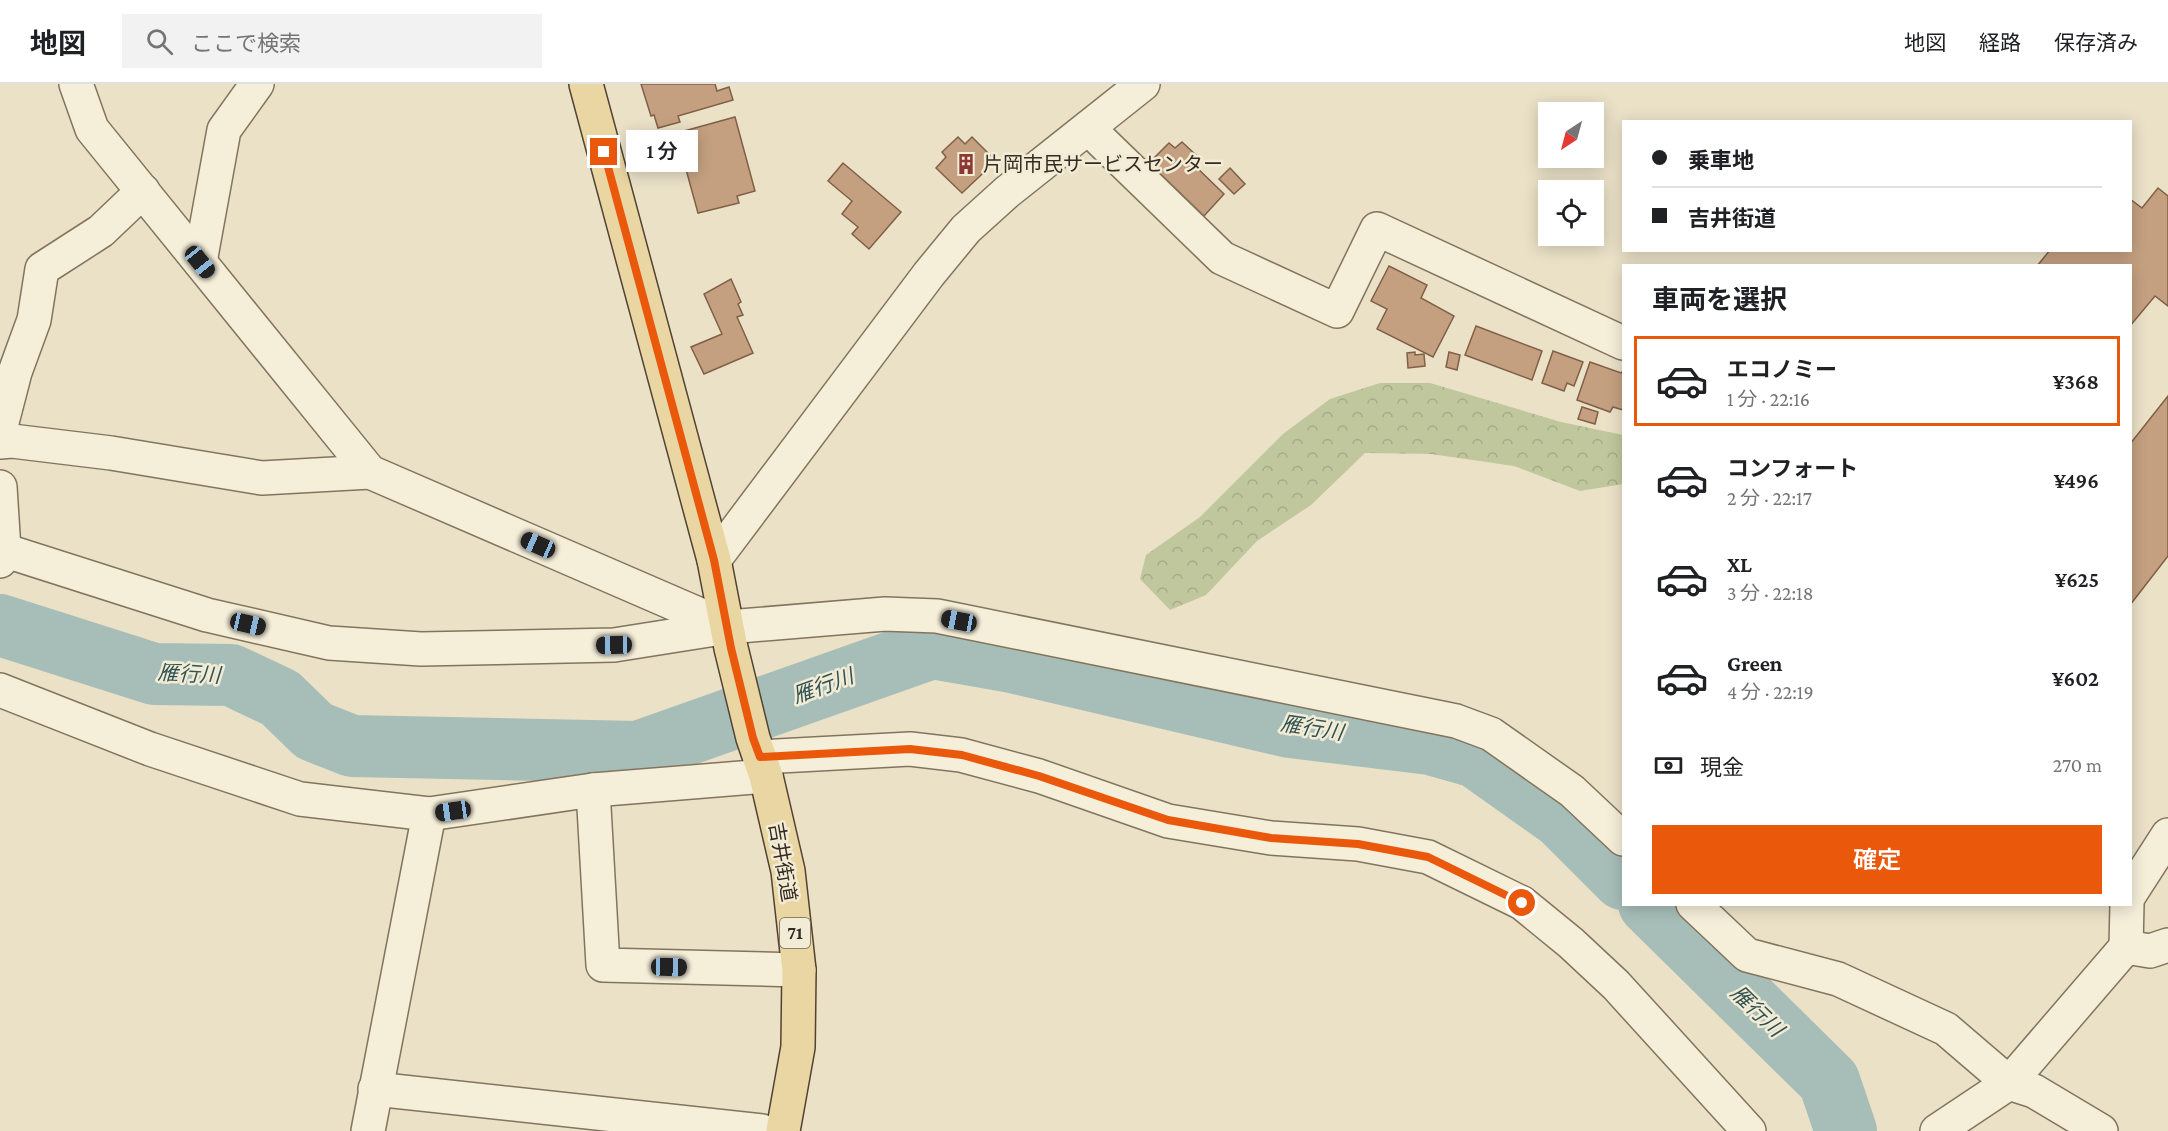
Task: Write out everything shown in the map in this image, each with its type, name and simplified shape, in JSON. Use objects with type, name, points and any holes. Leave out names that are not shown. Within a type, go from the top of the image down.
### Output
[{"type":"main road","name":"71","points":[[586,84],[714,560],[729,637],[760,757]]},
{"type":"main road","name":"吉井街道","points":[[760,757],[788,871],[799,970],[798,1047],[783,1131]]},
{"type":"street","points":[[76,84],[92,129],[370,472],[729,637]]},
{"type":"street","points":[[200,262],[224,130],[257,84]]},
{"type":"street","points":[[714,560],[929,274],[966,229],[1007,192],[1143,84]]},
{"type":"street","points":[[1088,128],[1222,258],[1337,311],[1377,229],[1622,344]]},
{"type":"street","points":[[0,430],[15,372],[34,320],[42,269],[101,231],[143,192]]},
{"type":"street","points":[[0,442],[12,441],[111,453],[261,478],[370,472]]},
{"type":"street","points":[[0,487],[1,553],[207,615],[329,643],[421,649],[614,645],[729,637],[885,614],[937,616],[1456,721],[1491,734],[1572,790],[1622,838]]},
{"type":"street","points":[[0,690],[150,749],[300,800],[429,814],[593,790],[760,757],[910,749],[962,755],[1039,776],[1168,820],[1271,838],[1358,844],[1428,857],[1522,903],[1571,943],[1616,985],[1749,1131]]},
{"type":"street","points":[[593,790],[603,965],[799,970]]},
{"type":"street","points":[[368,1131],[429,814]]},
{"type":"street","points":[[2132,891],[2168,835]]},
{"type":"street","points":[[1695,906],[1747,955],[1838,979],[1946,1029],[2009,1083],[2034,1091],[2102,1131]]},
{"type":"street","points":[[1937,1131],[2009,1083],[2126,947],[2127,906]]},
{"type":"street","points":[[2126,947],[2150,951],[2168,945]]},
{"type":"street","points":[[375,1089],[762,1131]]},
{"type":"green space","points":[[1380,383],[1430,383],[1561,422],[1622,435],[1622,484],[1580,491],[1514,466],[1431,454],[1365,453],[1311,505],[1257,541],[1206,595],[1170,610],[1140,579],[1146,555],[1200,517],[1283,434],[1330,399]]},
{"type":"building","points":[[641,84],[715,84],[717,91],[729,87],[733,100],[678,116],[680,122],[658,128],[654,115],[651,116]]},
{"type":"building","points":[[735,117],[755,191],[737,196],[739,203],[698,213],[679,144],[688,143],[684,131]]},
{"type":"building","name":"片岡市民サービスセンター","points":[[958,137],[965,144],[972,137],[996,161],[962,193],[936,168],[946,157],[942,152]]},
{"type":"building","points":[[1182,142],[1196,155],[1190,161],[1224,194],[1204,216],[1149,163],[1169,143],[1175,148]]},
{"type":"building","points":[[843,163],[901,212],[869,249],[852,234],[858,227],[842,214],[852,201],[828,181]]},
{"type":"building","points":[[1230,168],[1245,184],[1234,194],[1219,179]]},
{"type":"building","points":[[2158,188],[2168,196],[2168,306],[2155,296],[2132,324],[2132,264],[2039,264],[2048,252],[2132,252],[2132,200],[2142,208]]},
{"type":"building","points":[[1389,266],[1427,285],[1421,298],[1454,316],[1433,357],[1377,329],[1387,309],[1371,301]]},
{"type":"building","points":[[731,279],[741,302],[738,304],[743,315],[737,317],[753,353],[704,374],[691,347],[722,334],[704,294]]},
{"type":"building","points":[[1476,326],[1542,351],[1532,380],[1465,355]]},
{"type":"building","points":[[1553,351],[1583,362],[1574,386],[1567,383],[1564,391],[1542,383]]},
{"type":"building","points":[[1415,352],[1415,355],[1424,354],[1425,366],[1408,368],[1407,353]]},
{"type":"building","points":[[1449,352],[1460,355],[1457,370],[1446,367]]},
{"type":"building","points":[[1590,362],[1622,372],[1622,410],[1613,407],[1610,412],[1577,400]]},
{"type":"building","points":[[2168,396],[2168,556],[2132,602],[2132,441]]},
{"type":"building","points":[[1582,407],[1598,412],[1595,424],[1578,419]]},
{"type":"waterway","name":"雁行川","points":[[0,625],[154,674],[231,675],[280,698],[314,731],[352,746],[638,752],[932,648],[1012,662],[1290,727],[1430,744],[1476,757],[1562,818],[1622,878]]},
{"type":"waterway","name":"雁行川","points":[[1651,906],[1829,1081],[1846,1131]]},
{"type":"place","name":"片岡市民サービスセンター","points":[[966,164]]},
{"type":"route","points":[[604,152],[714,560],[731,648],[753,738],[760,757],[910,749],[962,755],[1039,776],[1168,820],[1213,830],[1271,838],[1358,844],[1428,857],[1522,903]]}]
